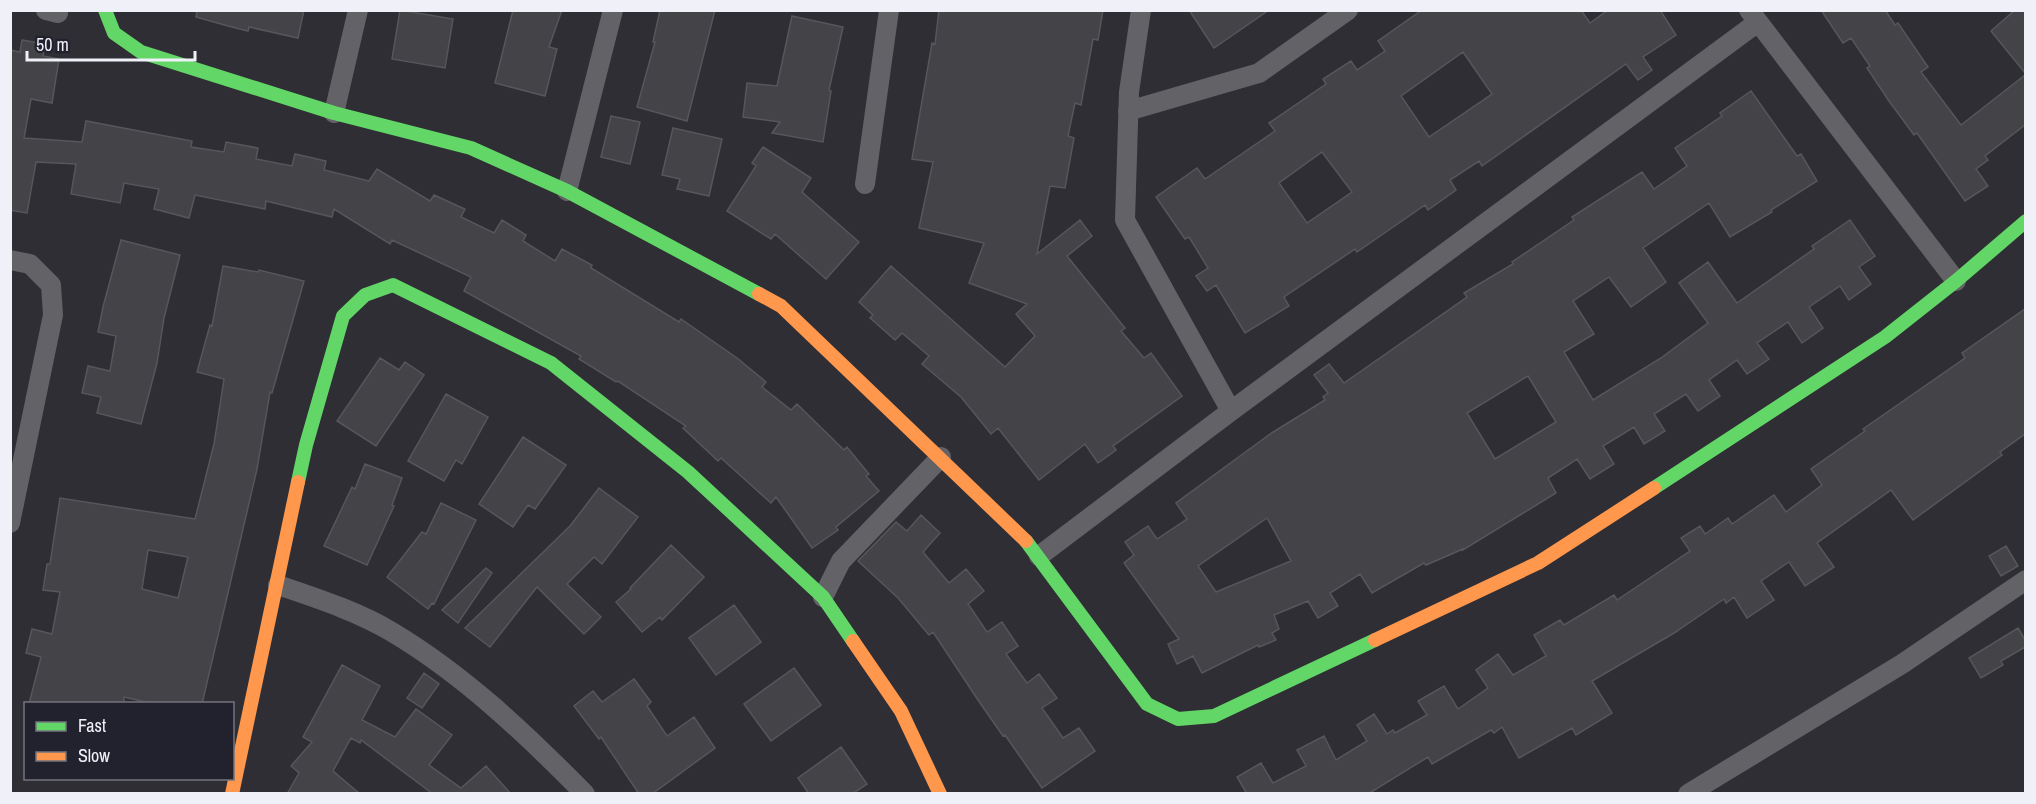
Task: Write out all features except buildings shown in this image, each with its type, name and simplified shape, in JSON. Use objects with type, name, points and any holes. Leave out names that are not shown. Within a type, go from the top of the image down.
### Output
[{"type":"street","points":[[105,10],[114,33],[141,52],[334,113],[471,148],[567,190],[782,306],[1018,531],[1039,556],[1147,704],[1178,719],[1214,716],[1538,563],[1885,337],[1956,281],[2025,221]]},
{"type":"street","points":[[334,113],[358,10]]},
{"type":"street","points":[[567,190],[613,10]]},
{"type":"street","points":[[865,184],[889,10]]},
{"type":"street","points":[[1141,10],[1129,92],[1125,220],[1231,411]]},
{"type":"street","points":[[1128,111],[1259,73],[1348,10]]},
{"type":"street","points":[[1039,556],[1754,16],[1956,281]]},
{"type":"street","points":[[10,260],[30,264],[51,285],[53,315],[10,523]]},
{"type":"street","points":[[232,794],[306,445],[343,316],[365,295],[393,285],[551,363],[688,472],[823,597],[901,711],[940,794]]},
{"type":"street","points":[[823,597],[841,561],[940,457]]},
{"type":"street","points":[[1688,794],[1902,664],[2025,580]]},
{"type":"street","points":[[278,585],[328,602],[391,632],[465,684],[531,739],[585,794]]},
{"type":"traffic: fast","points":[[105,10],[114,33],[141,52],[334,113],[471,148],[567,191],[759,294]]},
{"type":"traffic: fast","points":[[1654,488],[1885,337],[1956,281],[2026,221]]},
{"type":"traffic: fast","points":[[298,482],[306,445],[343,316],[365,295],[393,285],[551,363],[688,472],[823,597],[853,641]]},
{"type":"traffic: fast","points":[[1026,541],[1147,704],[1178,719],[1214,716],[1375,640]]},
{"type":"traffic: slow","points":[[759,294],[781,306],[1026,541]]},
{"type":"traffic: slow","points":[[232,794],[298,482]]},
{"type":"traffic: slow","points":[[1375,640],[1538,563],[1654,488]]},
{"type":"traffic: slow","points":[[853,641],[901,711],[940,794]]}]
